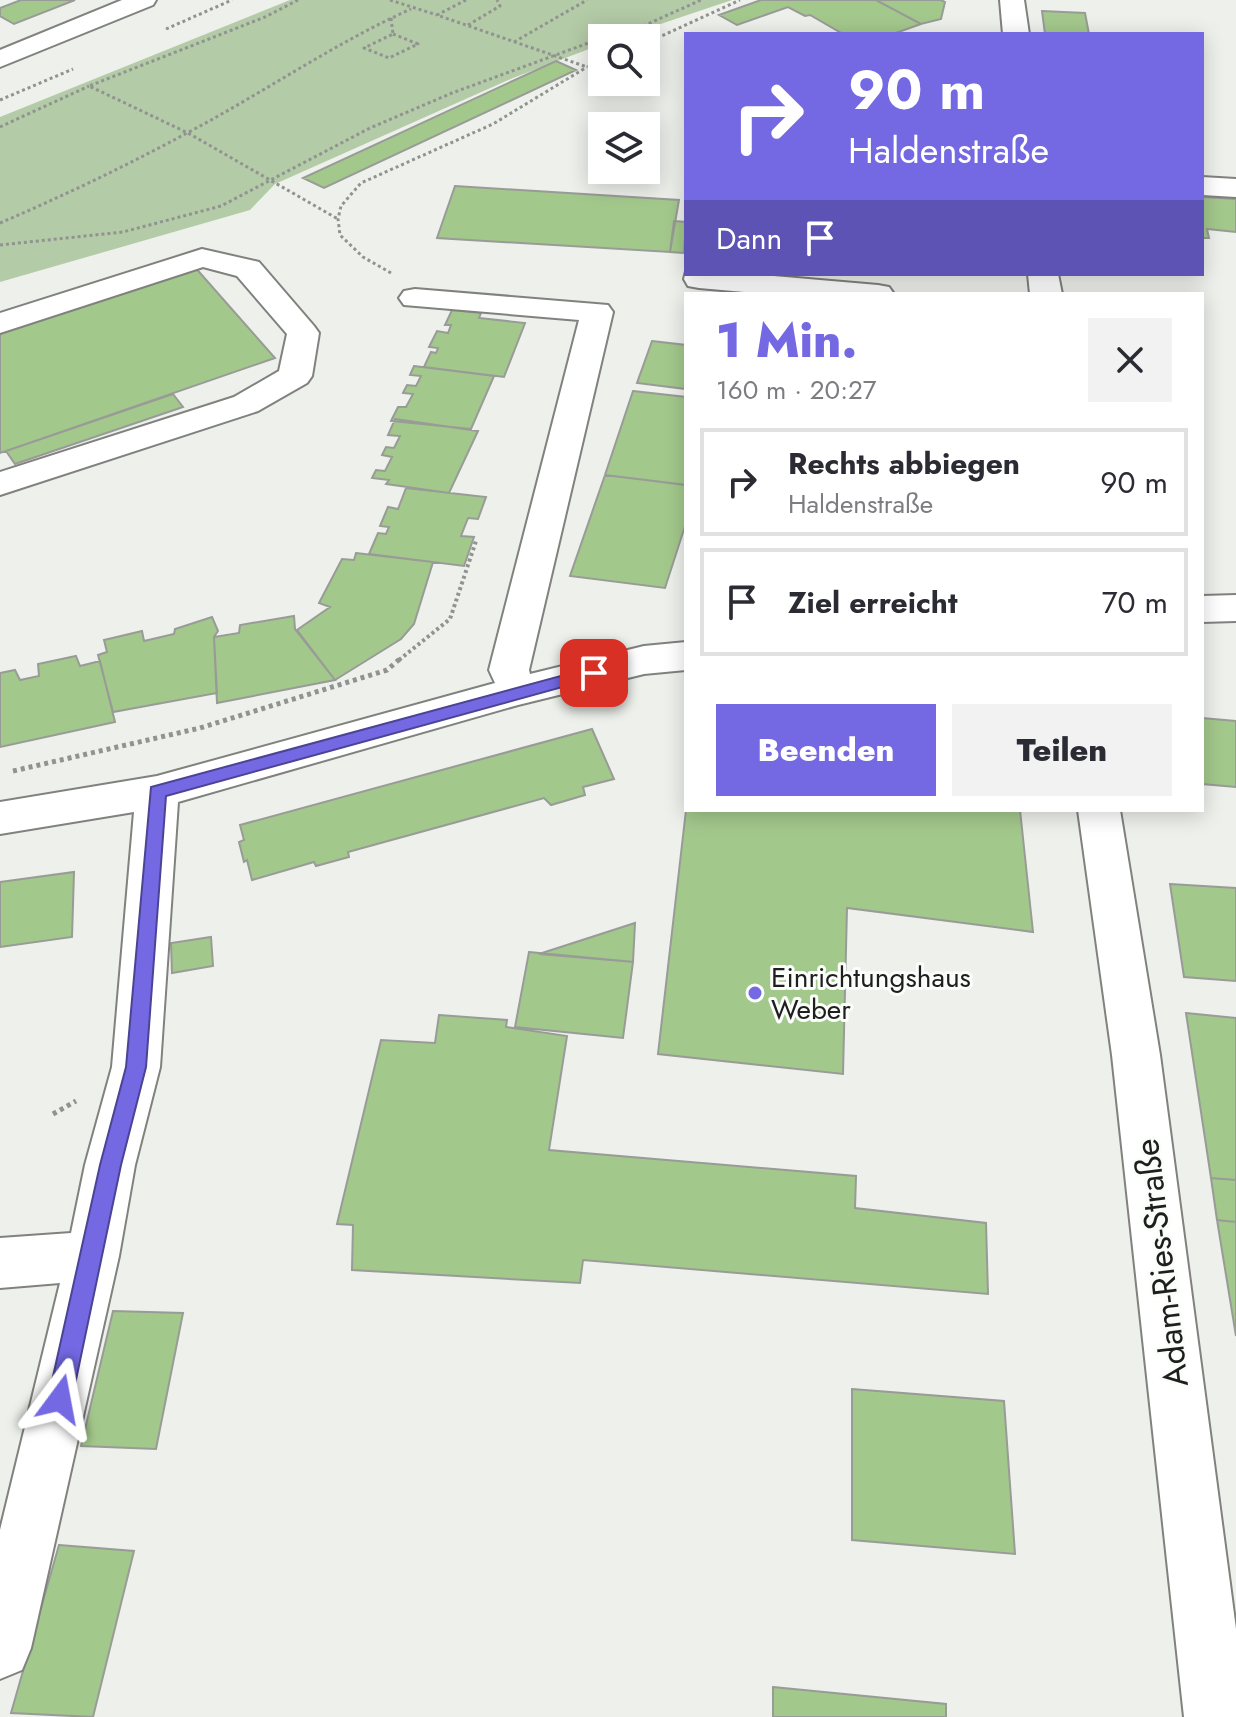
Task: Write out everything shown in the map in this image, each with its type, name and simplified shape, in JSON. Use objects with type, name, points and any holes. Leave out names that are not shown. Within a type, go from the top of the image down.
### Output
[{"type":"street","points":[[7,50],[144,0]]},
{"type":"street","points":[[1012,0],[1016,32]]},
{"type":"street","points":[[1204,186],[1236,188]]},
{"type":"street","points":[[0,323],[202,258],[248,269],[303,333],[295,376],[246,404],[0,484]]},
{"type":"street","points":[[699,276],[699,279],[854,292]]},
{"type":"street","points":[[415,298],[597,312],[509,670],[518,691]]},
{"type":"street","points":[[1204,609],[1236,608]]},
{"type":"street","points":[[0,818],[157,792],[518,691],[644,660],[684,656]]},
{"type":"street","points":[[0,1648],[93,1256],[110,1165],[136,1067],[157,792]]},
{"type":"street","name":"Adam-Ries-Straße","points":[[1099,812],[1136,1055],[1216,1717]]},
{"type":"street","points":[[0,1263],[93,1256]]},
{"type":"path","points":[[0,127],[89,86],[265,17],[298,0]]},
{"type":"path","points":[[390,0],[587,67]]},
{"type":"path","points":[[437,15],[466,0]]},
{"type":"path","points":[[467,25],[494,12],[500,6],[497,0]]},
{"type":"path","points":[[514,42],[587,0]]},
{"type":"path","points":[[648,24],[701,0]]},
{"type":"path","points":[[660,37],[740,0]]},
{"type":"path","points":[[0,223],[188,133],[362,31],[411,9]]},
{"type":"path","points":[[391,18],[393,34]]},
{"type":"path","points":[[393,34],[418,44],[389,58],[364,48],[393,34]]},
{"type":"path","points":[[401,42],[407,39]]},
{"type":"path","points":[[0,245],[123,232],[221,206],[370,128],[588,43]]},
{"type":"path","points":[[377,54],[383,50]]},
{"type":"path","points":[[392,273],[363,257],[340,235],[338,219],[341,206],[361,183],[493,124],[587,67]]},
{"type":"path","points":[[89,86],[188,133],[338,219]]},
{"type":"path","points":[[0,774],[200,728],[387,670],[450,619],[476,541]]},
{"type":"green space","points":[[290,0],[732,0],[660,24],[588,24],[588,49],[513,78],[275,184],[250,210],[0,282],[0,117]]},
{"type":"building","points":[[21,0],[75,0],[14,24],[0,16],[0,8]]},
{"type":"building","points":[[761,0],[876,0],[921,24],[899,32],[840,32],[810,15],[805,16],[788,7],[737,25],[719,15]]},
{"type":"building","points":[[876,0],[945,2],[941,19],[921,24]]},
{"type":"building","points":[[1042,11],[1085,13],[1089,32],[1045,32]]},
{"type":"building","points":[[556,61],[576,70],[324,188],[303,178]]},
{"type":"building","points":[[455,186],[679,200],[670,252],[437,238]]},
{"type":"building","points":[[1204,197],[1236,199],[1236,232],[1207,229],[1209,238],[1204,238]]},
{"type":"building","points":[[674,221],[684,222],[684,253],[670,252]]},
{"type":"building","points":[[193,265],[275,358],[0,453],[0,326]]},
{"type":"building","points":[[452,310],[481,313],[479,318],[525,323],[504,377],[424,367],[431,352],[436,353],[438,348],[429,347],[437,331],[448,333],[451,325],[445,325]]},
{"type":"building","points":[[652,341],[684,345],[684,389],[637,383]]},
{"type":"building","points":[[414,366],[494,376],[471,429],[391,421],[398,407],[406,407],[413,394],[403,393],[407,385],[416,386],[421,376],[410,375]]},
{"type":"building","points":[[633,391],[684,397],[684,485],[605,475]]},
{"type":"building","points":[[173,394],[183,407],[15,464],[6,451]]},
{"type":"building","points":[[395,419],[478,431],[449,493],[386,484],[389,480],[372,478],[376,470],[385,471],[392,457],[382,455],[386,447],[394,448],[400,436],[388,435]]},
{"type":"building","points":[[605,475],[684,485],[684,529],[665,588],[570,576]]},
{"type":"building","points":[[406,488],[486,497],[478,519],[468,518],[461,536],[474,537],[464,566],[369,554],[378,533],[386,534],[389,527],[380,526],[388,507],[398,509]]},
{"type":"building","points":[[356,553],[433,562],[414,624],[401,639],[335,680],[297,630],[330,607],[319,603],[342,559],[354,560]]},
{"type":"building","points":[[294,616],[295,629],[335,680],[217,703],[214,637],[239,633],[240,625]]},
{"type":"building","points":[[212,617],[218,631],[214,637],[217,693],[113,712],[98,655],[107,652],[104,640],[142,631],[144,641],[174,634],[175,629]]},
{"type":"building","points":[[76,656],[80,666],[100,661],[115,722],[0,747],[0,673],[15,670],[20,680],[39,676],[38,664]]},
{"type":"building","points":[[1204,718],[1236,721],[1236,787],[1204,784]]},
{"type":"building","points":[[592,729],[614,779],[583,787],[585,795],[551,805],[544,798],[348,852],[349,857],[316,866],[314,862],[252,880],[247,860],[244,862],[239,842],[244,840],[240,825]]},
{"type":"building","name":"Einrichtungshaus Weber","points":[[686,812],[1020,812],[1033,932],[847,908],[843,1074],[658,1054]]},
{"type":"building","points":[[74,872],[72,937],[0,947],[0,882]]},
{"type":"building","points":[[1170,884],[1236,888],[1236,981],[1184,977]]},
{"type":"building","points":[[635,923],[633,962],[539,954]]},
{"type":"building","points":[[211,937],[213,966],[172,973],[171,943]]},
{"type":"building","points":[[529,952],[633,962],[623,1038],[515,1027]]},
{"type":"building","points":[[1186,1013],[1236,1018],[1236,1180],[1211,1178]]},
{"type":"building","points":[[439,1015],[507,1020],[506,1027],[567,1036],[549,1150],[856,1176],[855,1208],[986,1223],[988,1294],[583,1260],[580,1283],[352,1270],[353,1225],[337,1224],[381,1040],[435,1043]]},
{"type":"building","points":[[1211,1178],[1236,1180],[1236,1222],[1217,1220]]},
{"type":"building","points":[[1217,1220],[1236,1222],[1236,1336]]},
{"type":"building","points":[[113,1311],[183,1313],[156,1449],[81,1446]]},
{"type":"building","points":[[852,1389],[1004,1401],[1015,1554],[852,1540]]},
{"type":"building","points":[[59,1545],[134,1551],[93,1717],[11,1713]]},
{"type":"building","points":[[773,1687],[946,1704],[946,1717],[773,1717]]},
{"type":"place","name":"Einrichtungshaus Weber","points":[[755,993]]},
{"type":"route","points":[[60,1399],[110,1165],[136,1067],[157,792],[518,691],[594,673]]}]
